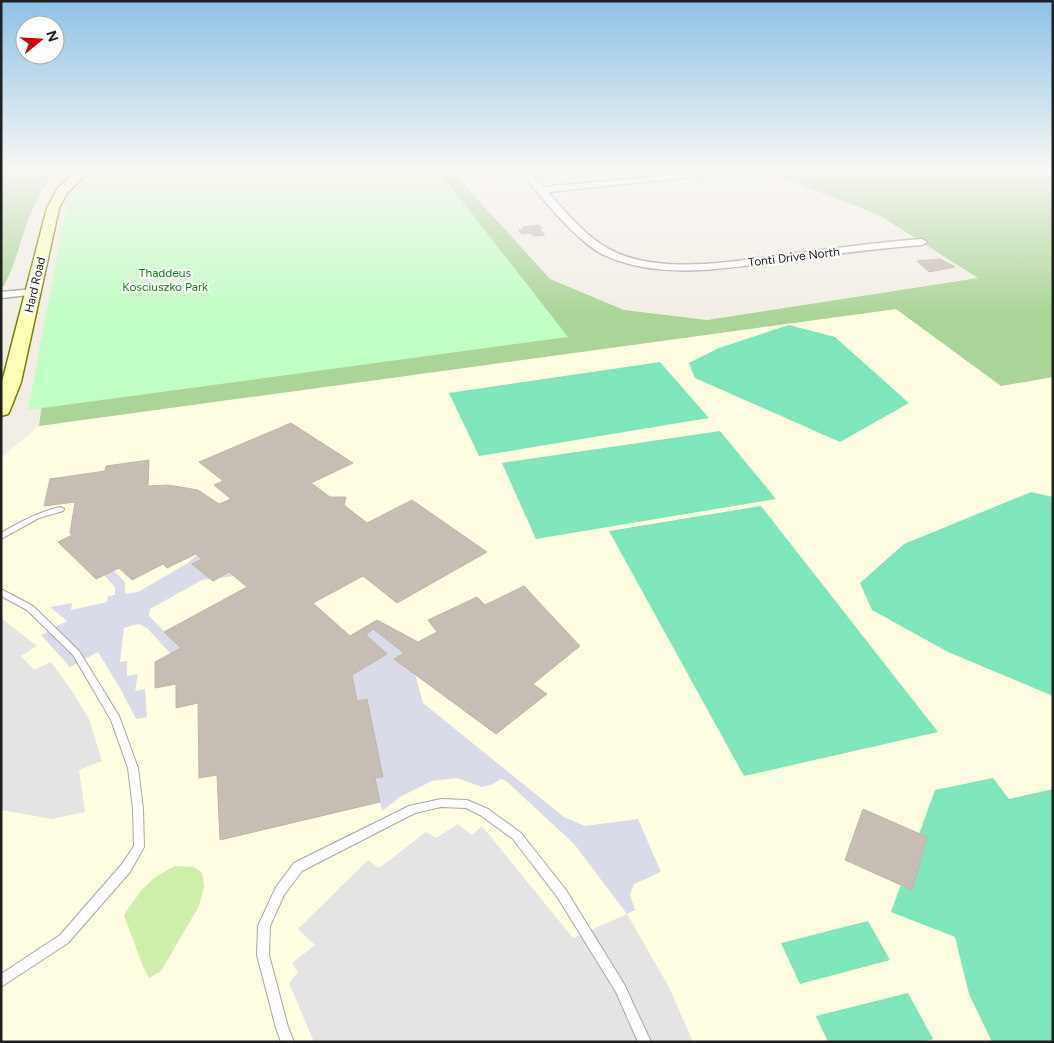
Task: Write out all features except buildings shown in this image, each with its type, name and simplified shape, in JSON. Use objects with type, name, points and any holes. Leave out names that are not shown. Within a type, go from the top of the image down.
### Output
[{"type":"main road","name":"Hard Road","points":[[1,410],[12,382],[52,218]]},
{"type":"street","name":"Tonti Drive North","points":[[568,218],[588,239],[606,252],[636,261],[666,265],[716,266],[922,242]]},
{"type":"street","points":[[1,296],[32,297]]},
{"type":"street","points":[[1,305],[32,297]]},
{"type":"lane","points":[[1,537],[34,517],[60,509]]},
{"type":"lane","points":[[1,592],[30,608],[76,653],[116,719],[133,768],[140,847],[126,868],[64,940],[1,981]]},
{"type":"lane","points":[[288,1042],[282,1028],[263,955],[264,926],[280,891],[298,867],[413,809],[442,803],[467,804],[484,812],[517,836],[562,894],[615,980],[645,1042]]},
{"type":"shaded area","points":[[896,309],[1001,386],[1053,377],[1053,1042],[1,1042],[1,458],[39,426]]},
{"type":"shaded area","points":[[197,555],[234,576],[202,580],[150,609],[149,616],[181,648],[171,654],[147,628],[138,624],[124,628],[120,662],[127,661],[127,676],[138,674],[135,691],[145,689],[147,717],[136,719],[98,652],[70,667],[41,635],[67,621],[50,607],[72,603],[71,610],[107,602],[108,596],[115,595],[115,587],[104,575],[113,570],[125,582],[125,594],[138,592],[188,563]]},
{"type":"shaded area","points":[[1,618],[37,646],[21,656],[34,670],[51,662],[89,719],[102,761],[79,770],[85,812],[52,819],[1,810]]},
{"type":"shaded area","points":[[373,629],[404,653],[394,659],[415,674],[423,703],[564,817],[585,826],[638,819],[661,872],[634,884],[630,895],[635,910],[627,914],[574,844],[506,781],[501,779],[491,785],[482,787],[457,778],[432,781],[400,797],[382,811],[375,778],[382,777],[367,699],[357,701],[352,675],[387,654],[366,635]]},
{"type":"shaded area","points":[[458,824],[472,835],[482,826],[573,938],[627,914],[669,987],[693,1042],[314,1042],[289,983],[298,972],[292,963],[315,945],[298,929],[368,860],[379,868],[426,832],[436,838]]},
{"type":"green space","points":[[1,218],[29,218],[11,271],[4,286],[1,286]]},
{"type":"green space","name":"Thaddeus Kosciuszko Park","points":[[65,218],[475,218],[568,337],[28,410]]},
{"type":"green space","name":"Thaddeus Kosciuszko Park","points":[[66,218],[494,218],[550,279],[624,310],[707,320],[978,278],[883,218],[1053,218],[1053,377],[1001,386],[896,309],[39,426]]},
{"type":"green space","points":[[789,325],[835,337],[909,403],[840,442],[695,378],[689,363],[719,348]]},
{"type":"green space","points":[[660,362],[709,418],[479,456],[449,393]]},
{"type":"green space","points":[[720,431],[776,499],[536,539],[502,463]]},
{"type":"green space","points":[[1031,492],[1053,497],[1053,696],[948,652],[872,610],[860,583],[904,544]]},
{"type":"green space","points":[[761,506],[938,732],[744,776],[609,531]]},
{"type":"green space","points":[[993,778],[1009,799],[1053,789],[1053,1042],[992,1042],[969,994],[955,937],[891,912],[935,790]]},
{"type":"green space","points":[[175,866],[194,867],[202,873],[204,886],[199,906],[161,971],[149,978],[124,915],[145,886]]},
{"type":"green space","points":[[868,921],[890,960],[800,984],[781,943]]},
{"type":"green space","points":[[908,993],[933,1039],[922,1042],[828,1042],[816,1016]]}]
